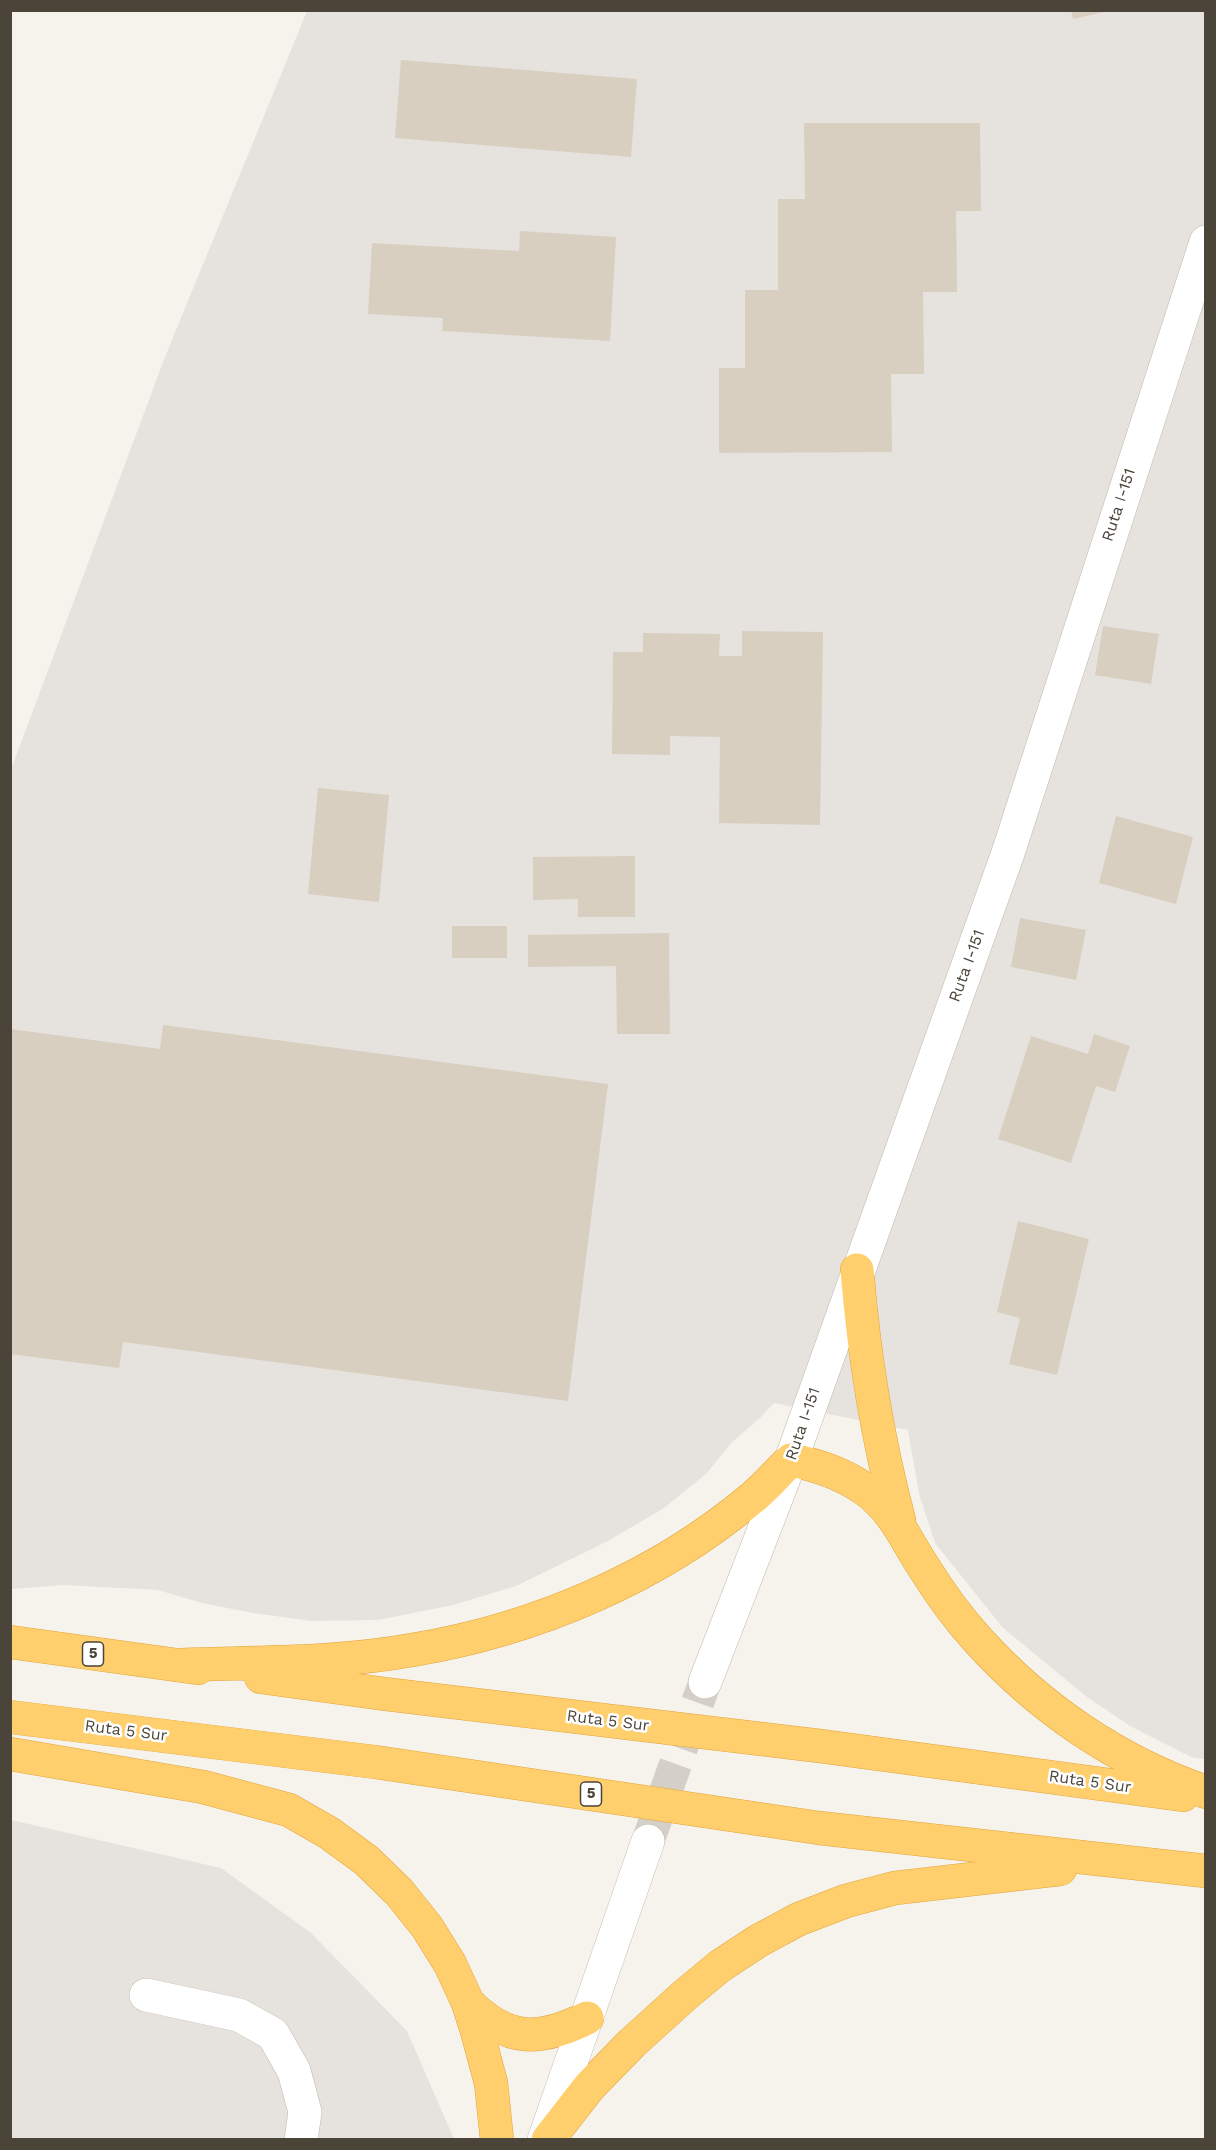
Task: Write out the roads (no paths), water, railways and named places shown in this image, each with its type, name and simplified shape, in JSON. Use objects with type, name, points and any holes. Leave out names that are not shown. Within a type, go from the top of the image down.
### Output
[{"type":"highway","points":[[857,1270],[863,1341],[873,1411],[900,1525]]},
{"type":"highway","points":[[176,1665],[359,1657],[463,1640],[514,1626],[615,1585],[663,1560],[709,1531],[753,1498],[791,1460],[817,1465],[842,1475],[864,1488],[883,1505],[900,1525],[922,1565],[976,1639],[1008,1672],[1048,1706],[1092,1737],[1138,1764],[1206,1792]]},
{"type":"highway","name":"Ruta 5 Sur","points":[[10,1642],[373,1692],[820,1746],[1206,1798]]},
{"type":"highway","name":"Ruta 5 Sur","points":[[10,1717],[375,1762],[819,1828],[1206,1870]]},
{"type":"highway","points":[[10,1754],[203,1787],[289,1810],[329,1833],[366,1860],[399,1892],[427,1927],[450,1964],[468,2003],[491,2083],[497,2139]]},
{"type":"highway","points":[[546,2139],[590,2086],[632,2043],[685,1995],[758,1941],[799,1919],[846,1901],[895,1888],[1048,1869],[1172,1866]]},
{"type":"highway","points":[[468,2003],[482,2018],[500,2028],[519,2034],[537,2036],[556,2032],[587,2018]]},
{"type":"street","name":"Ruta I-151","points":[[705,1682],[791,1460],[857,1270],[1008,853],[1206,242]]},
{"type":"street","points":[[546,2139],[648,1841]]},
{"type":"street","points":[[146,1995],[239,2014],[273,2034],[294,2071],[305,2112],[302,2139]]},
{"type":"tunnel","points":[[648,1841],[705,1682]]}]
